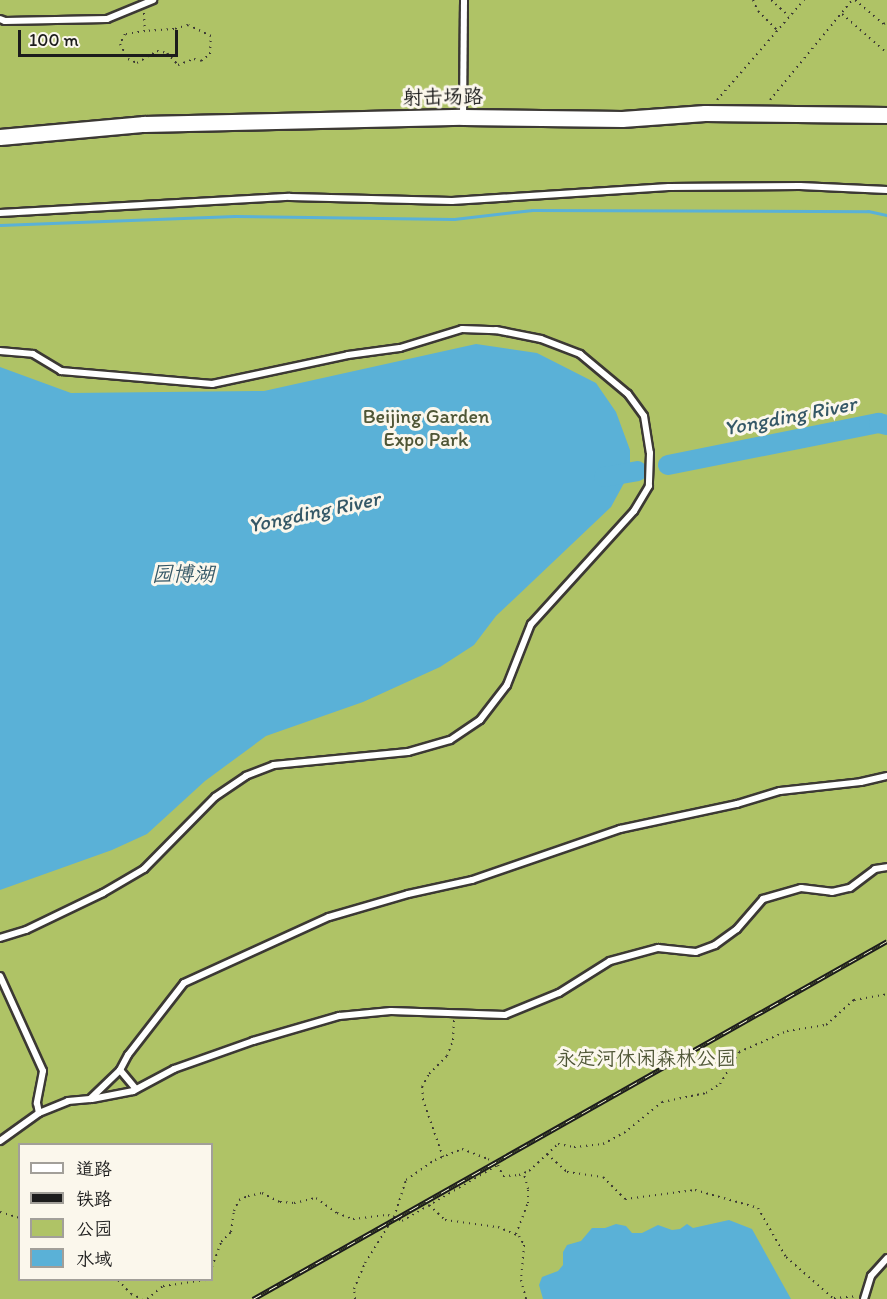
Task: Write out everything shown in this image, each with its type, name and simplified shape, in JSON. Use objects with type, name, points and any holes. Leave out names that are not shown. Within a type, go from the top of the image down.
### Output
[{"type":"street","name":"射击场路","points":[[0,137],[144,124],[463,117],[622,119],[705,113],[887,115]]},
{"type":"lane","points":[[0,19],[5,21],[107,19],[153,0]]},
{"type":"lane","points":[[463,117],[464,0]]},
{"type":"lane","points":[[0,213],[290,197],[452,201],[669,187],[800,186],[887,190]]},
{"type":"lane","points":[[0,351],[33,354],[61,371],[212,384],[348,355],[400,348],[462,329],[496,330],[542,339],[580,354],[628,394],[644,416],[650,453],[649,486],[634,511],[531,624],[507,685],[480,720],[450,740],[408,752],[274,765],[246,776],[215,796],[144,869],[26,930],[0,938]]},
{"type":"lane","points":[[90,1099],[120,1070],[128,1055],[184,983],[328,917],[408,894],[472,880],[620,829],[737,804],[780,791],[861,782],[887,776]]},
{"type":"lane","points":[[0,1141],[39,1113],[68,1101],[90,1099],[136,1089],[185,1065],[253,1041],[339,1016],[390,1011],[505,1015],[559,993],[610,961],[658,948],[696,952],[715,945],[737,929],[763,899],[801,888],[832,892],[850,888],[875,869],[887,867]]},
{"type":"lane","points":[[0,976],[43,1071],[37,1103],[39,1113]]},
{"type":"lane","points":[[120,1070],[136,1089]]},
{"type":"lane","points":[[865,1297],[871,1276],[887,1258]]},
{"type":"path","points":[[753,0],[758,11],[777,30]]},
{"type":"path","points":[[771,0],[789,17]]},
{"type":"path","points":[[705,113],[804,0]]},
{"type":"path","points":[[759,114],[853,0],[884,24],[887,22]]},
{"type":"path","points":[[144,4],[145,31]]},
{"type":"path","points":[[841,13],[887,53]]},
{"type":"path","points":[[188,25],[211,36],[210,54],[201,61],[194,59],[178,65],[167,52],[157,51],[137,63],[128,60],[120,44],[125,34],[145,31],[174,29],[188,25]]},
{"type":"path","points":[[355,1299],[354,1289],[365,1263],[394,1217],[406,1180],[443,1157],[462,1149],[498,1166],[503,1176],[523,1173],[558,1144],[574,1147],[603,1144],[624,1133],[662,1102],[706,1093],[720,1084],[739,1052],[787,1031],[826,1025],[854,1000],[887,994]]},
{"type":"path","points":[[443,1157],[423,1100],[422,1087],[429,1074],[447,1056],[453,1040],[455,1014]]},
{"type":"path","points":[[547,1154],[567,1172],[603,1177],[624,1198],[695,1190],[758,1208],[786,1257],[834,1298],[865,1297]]},
{"type":"path","points":[[213,1264],[221,1242],[231,1232],[234,1211],[239,1200],[248,1196],[262,1194],[280,1202],[294,1203],[316,1198],[337,1213],[353,1219],[388,1215],[402,1221],[498,1166]]},
{"type":"path","points":[[516,1234],[528,1203],[528,1190],[523,1173]]},
{"type":"path","points":[[429,1205],[445,1220],[498,1227],[516,1234],[524,1245],[521,1280],[526,1299]]},
{"type":"path","points":[[0,1212],[18,1217]]},
{"type":"path","points":[[119,1281],[131,1294],[142,1299]]},
{"type":"path","points":[[147,1299],[164,1286],[199,1281]]},
{"type":"green space","name":"Beijing Garden Expo Park","points":[[0,0],[887,0],[887,1299],[0,1299]]},
{"type":"water","name":"园博湖","points":[[476,344],[537,353],[596,383],[616,412],[630,450],[630,472],[611,507],[496,616],[474,645],[440,667],[363,702],[266,736],[205,781],[147,834],[112,850],[0,890],[0,367],[71,393],[264,391]]},
{"type":"water","points":[[729,1220],[752,1229],[791,1299],[543,1299],[539,1285],[542,1277],[558,1271],[563,1265],[563,1252],[567,1245],[581,1241],[592,1228],[605,1228],[616,1224],[626,1226],[632,1233],[642,1233],[658,1225],[672,1230],[680,1229],[687,1224],[693,1228]]},
{"type":"waterway","points":[[0,225],[235,216],[454,219],[532,210],[868,211],[887,215]]},
{"type":"waterway","name":"Yongding River","points":[[668,465],[879,423],[887,425]]},
{"type":"waterway","name":"Yongding River","points":[[604,477],[637,471]]},
{"type":"railway","points":[[253,1299],[887,941]]},
{"type":"park label","name":"永定河休闲森林公园","points":[[646,1058]]}]
